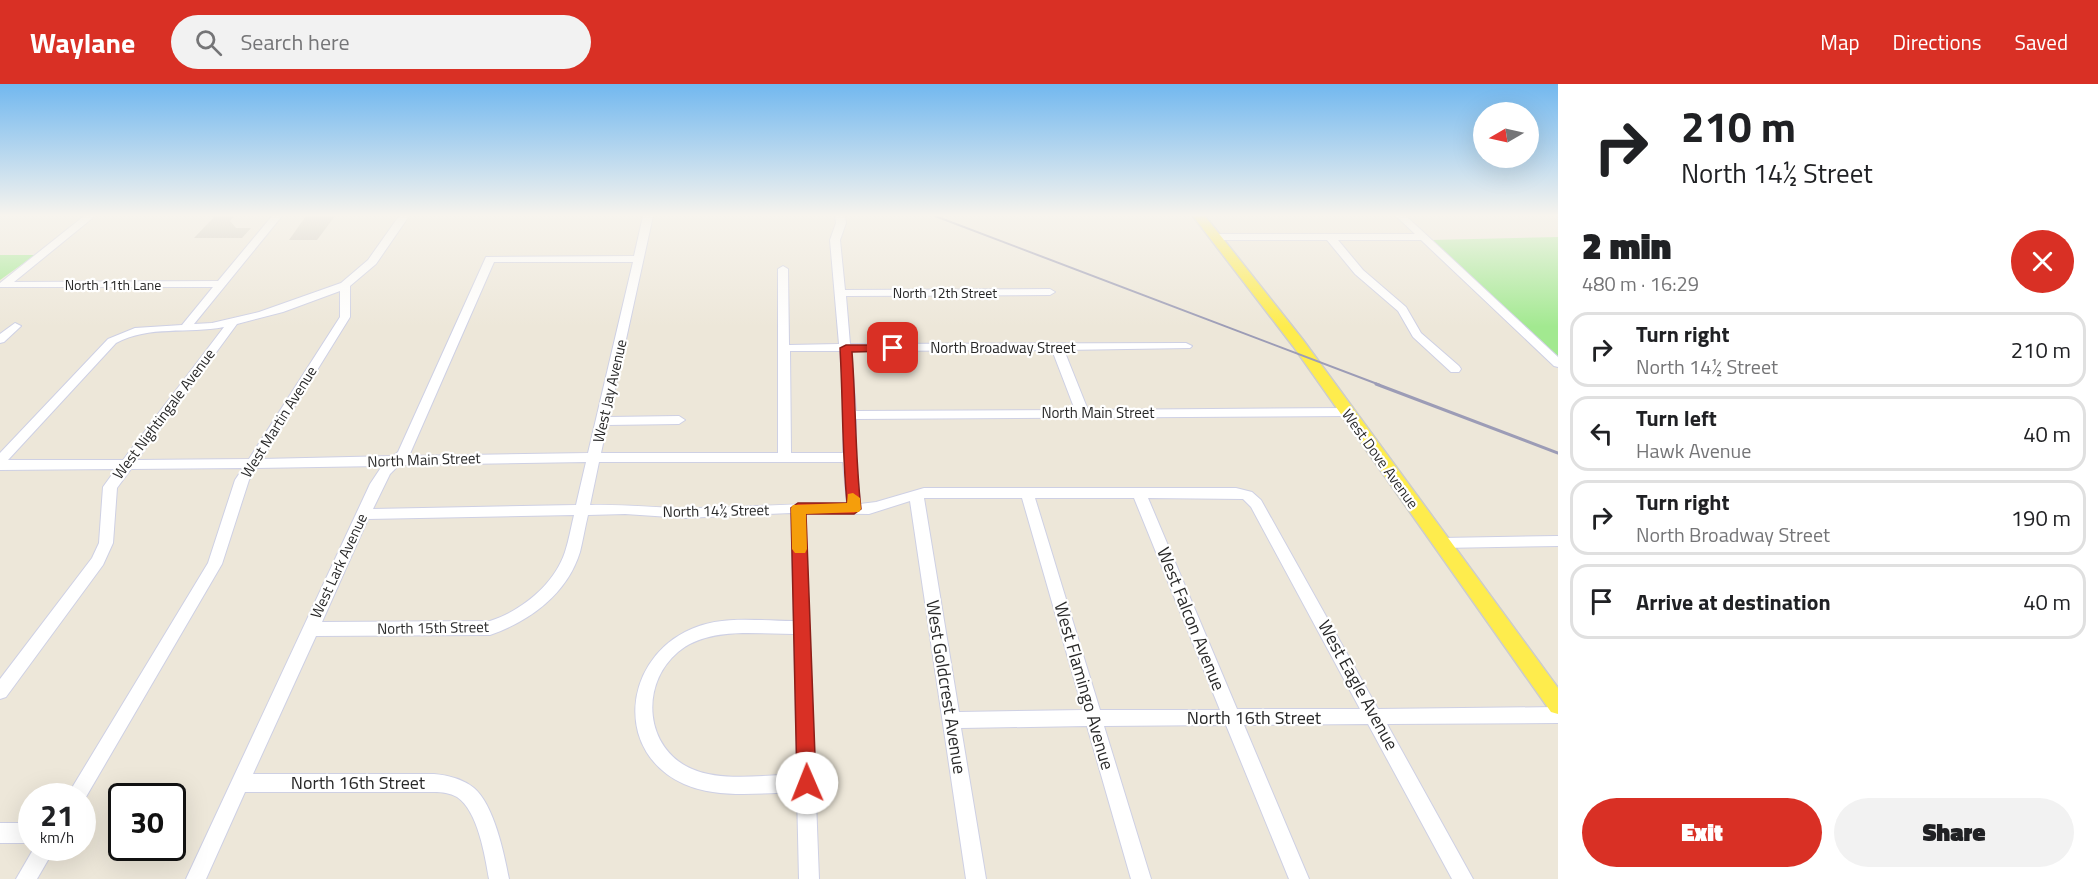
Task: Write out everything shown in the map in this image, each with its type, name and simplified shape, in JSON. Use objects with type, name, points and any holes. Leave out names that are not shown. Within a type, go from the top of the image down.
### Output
[{"type":"main road","name":"West Dove Avenue","points":[[1228,253],[1264,296],[1558,705]]},
{"type":"street","points":[[2,286],[43,253]]},
{"type":"street","points":[[184,328],[246,253]]},
{"type":"street","points":[[0,463],[119,336],[143,330],[233,322],[269,314],[345,285],[372,262],[378,253]]},
{"type":"street","name":"West Jay Avenue","points":[[567,565],[583,510],[639,253]]},
{"type":"street","points":[[836,253],[846,348],[850,415],[849,457],[854,509]]},
{"type":"street","points":[[1343,253],[1359,272],[1402,309],[1417,335],[1455,369]]},
{"type":"street","points":[[1440,253],[1558,363]]},
{"type":"street","name":"West Lark Avenue","points":[[196,879],[363,513],[385,471],[403,454],[490,259],[638,259]]},
{"type":"street","points":[[783,269],[785,456]]},
{"type":"street","name":"North 11th Lane","points":[[2,286],[221,284]]},
{"type":"street","name":"West Martin Avenue","points":[[84,783],[215,564],[239,486],[345,317],[345,285]]},
{"type":"street","name":"North 12th Street","points":[[840,293],[1050,292]]},
{"type":"street","name":"West Nightingale Avenue","points":[[0,692],[98,561],[106,543],[110,487],[233,322]]},
{"type":"street","points":[[0,340],[15,326]]},
{"type":"street","name":"North Broadway Street","points":[[784,348],[1186,346]]},
{"type":"street","points":[[1057,348],[1083,413]]},
{"type":"street","name":"North Main Street","points":[[850,415],[1346,412]]},
{"type":"street","points":[[603,420],[680,420]]},
{"type":"street","name":"North Main Street","points":[[0,463],[126,464],[594,457],[849,457]]},
{"type":"street","name":"West Flamingo Avenue","points":[[1027,493],[1141,879]]},
{"type":"street","name":"West Falcon Avenue","points":[[1139,493],[1299,879]]},
{"type":"street","name":"North 14½ Street","points":[[363,513],[583,510],[685,513],[798,508],[854,509],[879,507],[916,494],[1247,495]]},
{"type":"street","name":"West Goldcrest Avenue","points":[[916,494],[976,879]]},
{"type":"street","name":"West Eagle Avenue","points":[[1247,495],[1256,504],[1463,879]]},
{"type":"street","points":[[798,508],[810,879]]},
{"type":"street","points":[[1440,543],[1558,541]]},
{"type":"street","name":"North 15th Street","points":[[310,629],[490,628],[510,623],[523,614],[558,580],[567,565]]},
{"type":"street","points":[[802,628],[713,629],[692,635],[676,643],[665,652],[649,678],[643,717],[653,751],[674,770],[687,776],[712,783],[807,783]]},
{"type":"street","name":"North 16th Street","points":[[951,720],[1093,717],[1376,718],[1558,715]]},
{"type":"street","name":"North 16th Street","points":[[240,783],[434,783],[453,786],[472,798],[494,854],[499,879]]},
{"type":"street","points":[[0,833],[18,833]]},
{"type":"street","points":[[26,879],[37,861]]},
{"type":"green space","points":[[1446,253],[1558,253],[1558,356]]},
{"type":"green space","points":[[0,255],[35,255],[0,280]]},
{"type":"railway","points":[[1033,253],[1380,385]]},
{"type":"railway","points":[[1376,384],[1558,453]]},
{"type":"slow traffic","points":[[800,549],[798,508],[854,509],[853,498]]},
{"type":"route","points":[[807,783],[798,508],[854,509],[849,457],[850,400],[846,348],[893,348]]}]
